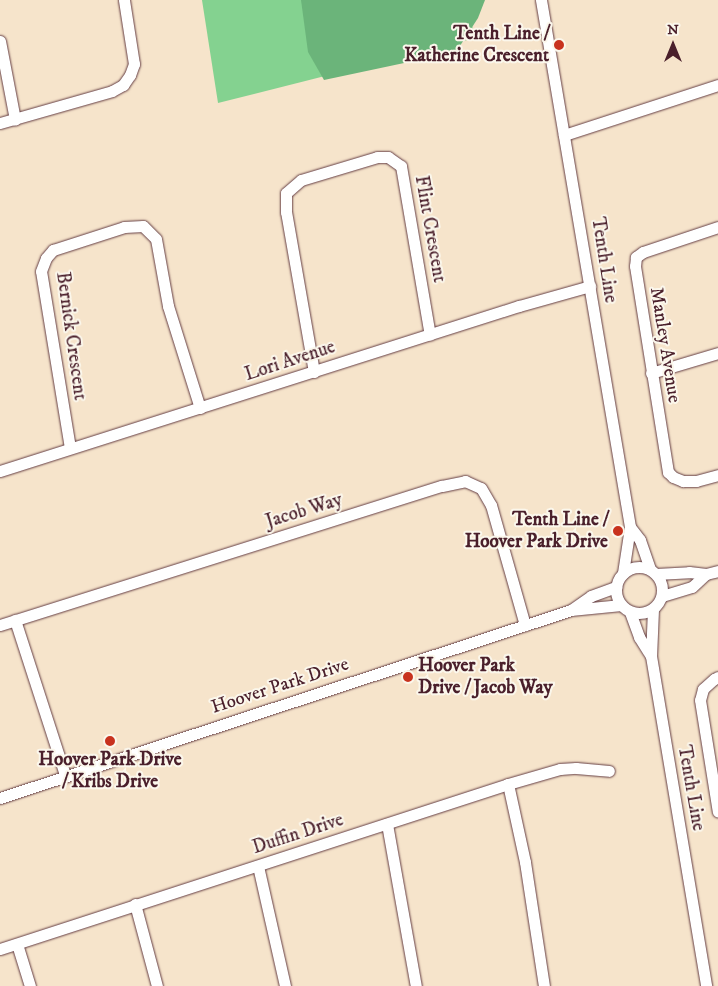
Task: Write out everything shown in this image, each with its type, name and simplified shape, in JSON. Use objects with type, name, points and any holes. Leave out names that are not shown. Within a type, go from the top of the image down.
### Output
[{"type":"street","points":[[0,123],[112,91],[124,85],[134,64],[124,0]]},
{"type":"street","name":"Tenth Line","points":[[541,0],[630,526],[623,573]]},
{"type":"street","points":[[0,41],[15,120]]},
{"type":"street","points":[[564,135],[718,85]]},
{"type":"street","name":"Flint Crescent","points":[[314,372],[286,212],[286,193],[301,180],[377,157],[388,158],[402,166],[430,335]]},
{"type":"street","name":"Bernick Crescent","points":[[70,448],[41,271],[46,258],[53,250],[116,229],[143,226],[156,239],[161,256],[168,306],[200,408]]},
{"type":"street","name":"Manley Avenue","points":[[718,227],[643,252],[636,257],[635,266],[668,472],[673,477],[683,481],[696,481],[718,475]]},
{"type":"street","name":"Lori Avenue","points":[[0,471],[519,306],[590,286]]},
{"type":"street","points":[[651,373],[718,353]]},
{"type":"street","name":"Jacob Way","points":[[0,625],[442,486],[465,481],[481,488],[491,505],[525,625]]},
{"type":"street","name":"Tenth Line","points":[[630,526],[640,540],[653,571]]},
{"type":"street","points":[[653,571],[663,588],[662,596],[653,609],[646,612],[626,608],[616,587],[623,573],[636,567],[653,571],[712,573]]},
{"type":"street","points":[[662,596],[692,587],[712,573]]},
{"type":"street","name":"Hoover Park Drive","points":[[571,610],[591,596],[616,587]]},
{"type":"street","name":"Tenth Line","points":[[626,608],[639,637],[651,656]]},
{"type":"street","name":"Hoover Park Drive","points":[[0,798],[64,775],[571,610],[626,608]]},
{"type":"street","name":"Tenth Line","points":[[653,609],[651,656],[706,986]]},
{"type":"street","points":[[16,620],[64,775]]},
{"type":"street","points":[[718,677],[703,690],[700,700],[718,812]]},
{"type":"street","name":"Duffin Drive","points":[[0,949],[508,784],[560,769],[576,768],[609,771]]},
{"type":"street","points":[[508,784],[525,862],[544,986]]},
{"type":"street","points":[[387,824],[416,986]]},
{"type":"street","points":[[258,866],[285,986]]},
{"type":"street","points":[[135,904],[157,986]]},
{"type":"street","points":[[17,944],[30,986]]},
{"type":"green space","points":[[202,0],[466,0],[475,38],[218,103]]},
{"type":"green space","points":[[301,0],[485,0],[478,18],[456,52],[324,80],[308,52]]},
{"type":"place","name":"Tenth Line / Katherine Crescent","points":[[559,45]]},
{"type":"place","name":"Tenth Line / Hoover Park Drive","points":[[618,531]]},
{"type":"place","name":"Hoover Park Drive / Jacob Way","points":[[408,677]]},
{"type":"place","name":"Hoover Park Drive / Kribs Drive","points":[[110,741]]}]
